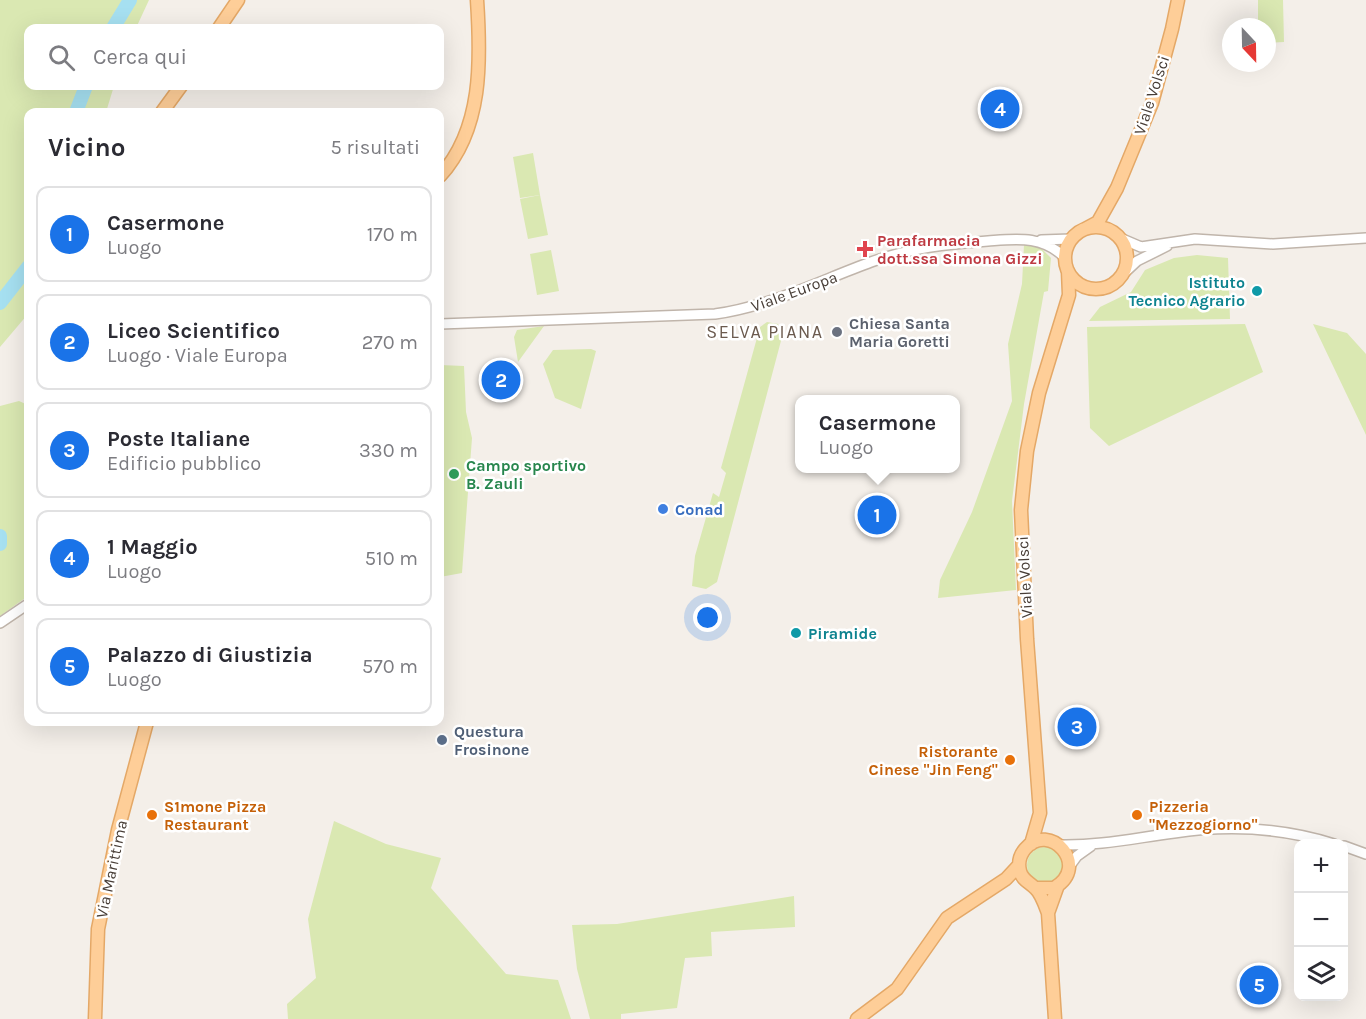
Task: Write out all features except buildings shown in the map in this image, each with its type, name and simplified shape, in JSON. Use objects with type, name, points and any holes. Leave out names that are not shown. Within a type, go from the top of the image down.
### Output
[{"type":"main road","points":[[222,24],[238,0]]},
{"type":"main road","points":[[444,172],[456,158],[471,121],[480,61],[477,0]]},
{"type":"main road","name":"Viale Volsci","points":[[1071,239],[1098,222],[1117,189],[1152,103],[1178,0]]},
{"type":"main road","points":[[165,108],[178,90]]},
{"type":"main road","name":"Viale Volsci","points":[[1117,189],[1110,219],[1126,257],[1121,276]]},
{"type":"main road","points":[[1083,230],[1098,227],[1116,235]]},
{"type":"main road","points":[[1065,311],[1070,286],[1065,258],[1071,239]]},
{"type":"main road","points":[[1068,271],[1077,283],[1090,288]]},
{"type":"main road","points":[[1065,311],[1090,288],[1107,286],[1121,276]]},
{"type":"main road","name":"Viale Volsci","points":[[1031,844],[1040,813],[1027,639],[1021,510],[1027,451],[1052,344],[1065,311]]},
{"type":"main road","name":"Via Marittima","points":[[95,1019],[98,928],[118,830],[146,726]]},
{"type":"main road","name":"Viale Volsci","points":[[1040,813],[1057,844]]},
{"type":"main road","points":[[994,887],[1011,884],[1033,887],[1045,890],[1058,885],[1065,879],[1069,867],[1067,855],[1057,844],[1042,840],[1031,844],[1022,854],[1019,865],[1021,874],[1033,887],[1048,913]]},
{"type":"main road","points":[[857,1019],[897,989],[947,918],[975,897],[994,887],[1019,865]]},
{"type":"main road","points":[[1055,1019],[1048,913],[1058,885]]},
{"type":"street","points":[[1116,235],[1136,247],[1172,244],[1195,239],[1282,244],[1366,238]]},
{"type":"street","name":"Viale Europa","points":[[444,324],[715,314],[758,306],[872,262],[917,249],[1021,238],[1071,239]]},
{"type":"street","points":[[1036,240],[1065,258]]},
{"type":"street","points":[[1121,276],[1137,261],[1172,244]]},
{"type":"street","points":[[0,623],[24,607]]},
{"type":"street","points":[[1057,844],[1092,846],[1201,830],[1282,831],[1317,839]]},
{"type":"street","points":[[1069,867],[1077,856],[1092,846]]},
{"type":"street","points":[[1348,847],[1366,854]]},
{"type":"green space","points":[[0,0],[149,0],[138,24],[24,24],[24,90],[113,90],[107,108],[24,108],[24,319],[0,347]]},
{"type":"green space","points":[[1258,0],[1283,0],[1284,42],[1276,42],[1276,18],[1258,18]]},
{"type":"green space","points":[[533,153],[540,195],[520,198],[513,157]]},
{"type":"green space","points":[[540,195],[548,235],[528,239],[520,199]]},
{"type":"green space","points":[[1024,245],[1039,246],[1051,258],[1048,291],[1044,292],[1024,404],[1012,501],[1016,590],[938,598],[940,580],[972,512],[1012,401],[1008,344],[1022,284]]},
{"type":"green space","points":[[551,250],[559,291],[537,295],[530,254]]},
{"type":"green space","points":[[1197,255],[1228,258],[1230,319],[1089,321],[1100,307],[1131,292],[1145,270],[1174,258]]},
{"type":"green space","points":[[767,322],[778,324],[782,337],[717,582],[706,589],[692,586],[695,556],[713,493],[719,497],[726,473],[721,468],[760,327]]},
{"type":"green space","points":[[1245,324],[1263,372],[1109,446],[1090,428],[1087,327]]},
{"type":"green space","points":[[1313,324],[1347,333],[1366,354],[1366,435]]},
{"type":"green space","points":[[544,326],[518,362],[514,337],[517,330]]},
{"type":"green space","points":[[591,349],[596,351],[581,409],[555,398],[543,364],[553,350]]},
{"type":"green space","name":"Campo sportivo B. Zauli","points":[[444,365],[464,366],[466,412],[472,438],[462,573],[444,576]]},
{"type":"green space","points":[[19,401],[24,403],[24,599],[0,616],[0,406]]},
{"type":"green space","points":[[334,821],[386,844],[441,858],[431,888],[506,974],[558,980],[571,1019],[288,1019],[287,1004],[316,978],[308,919]]},
{"type":"green space","points":[[1045,847],[1058,852],[1063,865],[1058,878],[1045,883],[1032,878],[1027,865],[1032,852]]},
{"type":"green space","points":[[794,896],[795,927],[711,932],[712,956],[685,958],[677,1008],[621,1014],[621,1019],[590,1019],[577,969],[572,925],[617,924]]},
{"type":"waterway","points":[[115,24],[130,0]]},
{"type":"waterway","points":[[78,108],[84,90]]},
{"type":"waterway","points":[[0,303],[24,272]]},
{"type":"waterway","points":[[0,536],[0,544]]},
{"type":"place","name":"1 Maggio","points":[[1000,109]]},
{"type":"place","name":"Parafarmacia dott.ssa Simona Gizzi","points":[[865,249]]},
{"type":"place","name":"Istituto Tecnico Agrario","points":[[1257,291]]},
{"type":"place","name":"Chiesa Santa Maria Goretti","points":[[837,332]]},
{"type":"place","name":"Liceo Scientifico","points":[[501,380]]},
{"type":"place","name":"Campo sportivo B. Zauli","points":[[454,474]]},
{"type":"place","name":"Conad","points":[[663,509]]},
{"type":"place","name":"Casermone","points":[[877,515]]},
{"type":"place","name":"Piramide","points":[[796,633]]},
{"type":"place","name":"Poste Italiane","points":[[1077,727]]},
{"type":"place","name":"Questura Frosinone","points":[[442,740]]},
{"type":"place","name":"Ristorante Cinese \"Jin Feng\"","points":[[1010,760]]},
{"type":"place","name":"S1mone Pizza Restaurant","points":[[152,815]]},
{"type":"place","name":"Pizzeria \"Mezzogiorno\"","points":[[1137,815]]},
{"type":"place","name":"Palazzo di Giustizia","points":[[1259,985]]},
{"type":"district","name":"SELVA PIANA","points":[[765,332]]}]
